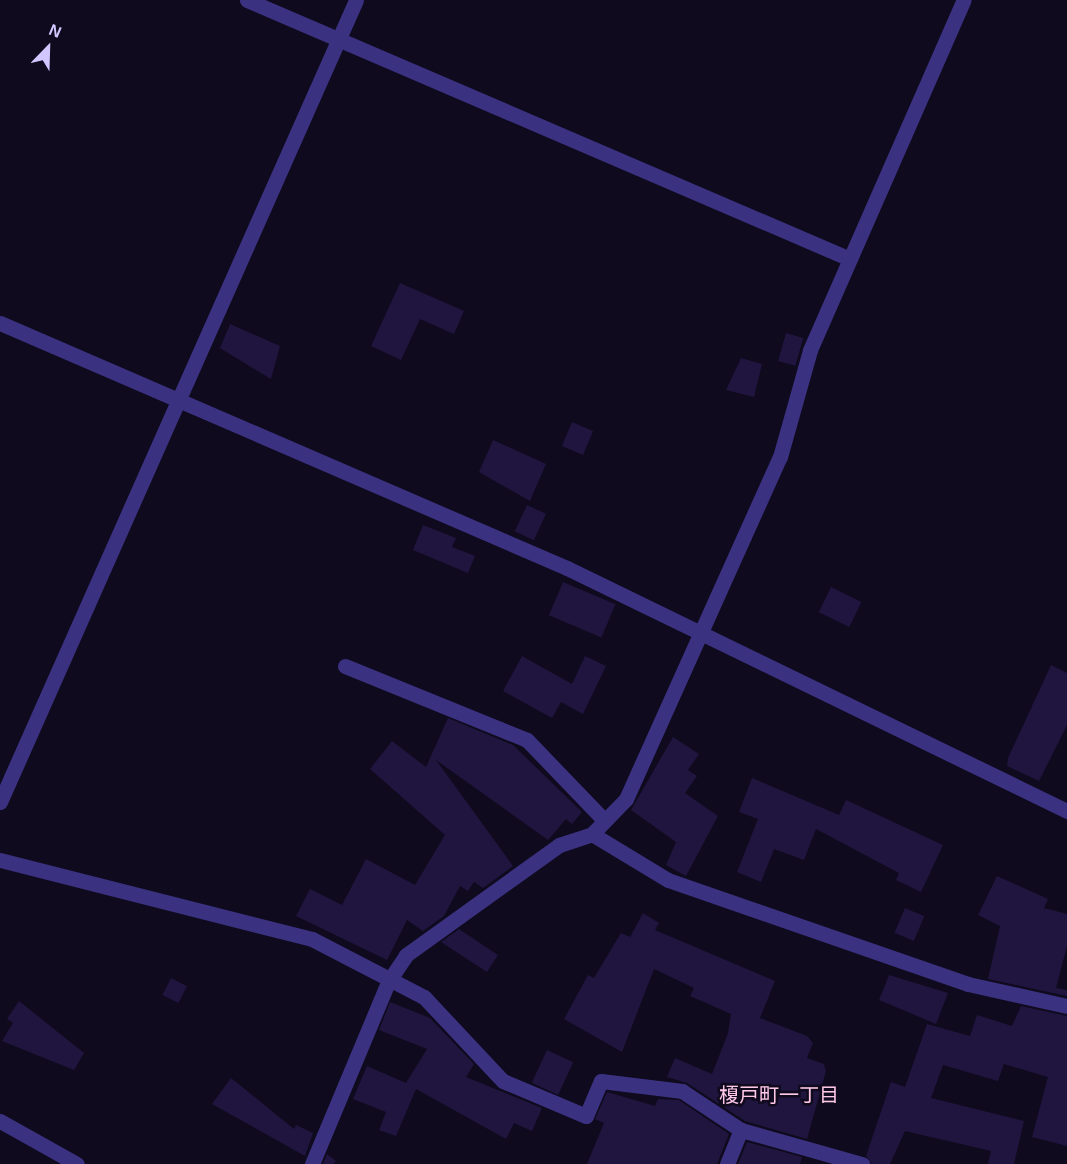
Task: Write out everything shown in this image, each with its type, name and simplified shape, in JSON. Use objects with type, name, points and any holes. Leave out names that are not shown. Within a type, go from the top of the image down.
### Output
[{"type":"street","points":[[247,0],[849,259]]},
{"type":"street","points":[[0,802],[356,0]]},
{"type":"street","points":[[312,1164],[388,982],[406,955],[433,933],[558,845],[592,834],[626,799],[780,457],[810,350],[964,0]]},
{"type":"street","points":[[0,322],[703,631],[1067,811]]},
{"type":"street","points":[[345,666],[526,740],[605,821]]},
{"type":"street","points":[[592,834],[668,880],[968,984],[1067,1006]]},
{"type":"street","points":[[0,860],[312,939],[388,982],[424,996],[503,1081],[544,1101],[586,1116],[601,1081],[682,1091],[741,1130],[862,1164]]},
{"type":"street","points":[[0,1121],[77,1164]]},
{"type":"street","points":[[727,1164],[741,1130]]},
{"type":"building","points":[[400,283],[464,311],[454,334],[420,319],[401,360],[371,346]]},
{"type":"building","points":[[230,324],[280,346],[271,379],[220,348]]},
{"type":"building","points":[[786,333],[803,338],[795,366],[778,361]]},
{"type":"building","points":[[741,358],[762,364],[754,397],[726,390]]},
{"type":"building","points":[[572,422],[593,431],[583,455],[562,446]]},
{"type":"building","points":[[493,440],[546,464],[530,501],[479,472]]},
{"type":"building","points":[[527,505],[546,514],[534,540],[515,531]]},
{"type":"building","points":[[423,525],[456,538],[452,547],[475,556],[468,573],[413,550]]},
{"type":"building","points":[[563,582],[615,604],[601,637],[549,615]]},
{"type":"building","points":[[831,587],[862,602],[849,627],[819,612]]},
{"type":"building","points":[[522,656],[572,684],[585,656],[606,666],[583,714],[561,702],[552,718],[503,691]]},
{"type":"building","points":[[1051,665],[1067,673],[1067,725],[1039,781],[1007,766],[1008,758]]},
{"type":"building","points":[[448,718],[513,745],[582,812],[572,824],[566,819],[548,840],[436,760],[513,866],[483,888],[474,882],[468,891],[460,886],[444,916],[423,931],[407,920],[387,960],[296,916],[310,889],[342,905],[366,859],[415,885],[445,835],[370,769],[392,741],[426,767]]},
{"type":"building","points":[[673,737],[699,754],[688,770],[697,776],[685,793],[718,816],[686,876],[666,865],[676,842],[631,810]]},
{"type":"building","points":[[752,778],[839,815],[846,800],[943,845],[921,892],[896,880],[899,873],[816,829],[804,860],[774,849],[761,882],[737,872],[758,819],[739,812]]},
{"type":"building","points":[[997,876],[1048,899],[1044,908],[1067,914],[1067,946],[1056,988],[1067,990],[1067,996],[988,979],[1000,926],[978,915]]},
{"type":"building","points":[[905,908],[924,916],[914,941],[894,933]]},
{"type":"building","points":[[643,913],[659,923],[655,930],[775,981],[760,1018],[807,1036],[813,1043],[807,1058],[824,1064],[826,1071],[807,1139],[745,1121],[687,1083],[667,1077],[675,1058],[712,1074],[728,1033],[731,1014],[690,996],[694,988],[654,969],[622,1052],[564,1019],[588,975],[594,978],[621,933],[630,937]]},
{"type":"building","points":[[459,929],[498,955],[487,972],[441,942]]},
{"type":"building","points":[[889,975],[948,993],[936,1024],[879,1000]]},
{"type":"building","points":[[171,978],[187,986],[178,1003],[162,995]]},
{"type":"building","points":[[19,1001],[84,1053],[74,1070],[2,1041],[13,1023],[7,1019]]},
{"type":"building","points":[[390,1002],[430,1018],[474,1064],[466,1077],[542,1108],[532,1131],[514,1123],[506,1139],[416,1089],[396,1136],[379,1130],[386,1112],[353,1099],[367,1066],[406,1083],[427,1049],[379,1030]]},
{"type":"building","points":[[1021,1006],[1067,1016],[1067,1146],[1032,1137],[1048,1077],[1004,1064],[998,1081],[943,1065],[931,1098],[1024,1121],[1014,1164],[988,1164],[991,1151],[905,1131],[890,1164],[872,1164],[866,1156],[891,1082],[905,1087],[927,1024],[970,1036],[977,1015],[1012,1026]]},
{"type":"building","points":[[547,1050],[573,1062],[558,1095],[532,1083]]},
{"type":"building","points":[[231,1078],[294,1129],[296,1125],[313,1133],[305,1156],[212,1104]]},
{"type":"building","points":[[607,1092],[655,1106],[658,1099],[679,1100],[729,1134],[717,1164],[587,1164],[604,1123],[595,1119]]},
{"type":"building","points":[[747,1142],[802,1157],[800,1164],[738,1164]]},
{"type":"building","points":[[327,1154],[336,1161],[333,1164],[323,1164]]},
{"type":"district","name":"榎戸町一丁目","points":[[779,1095]]}]
